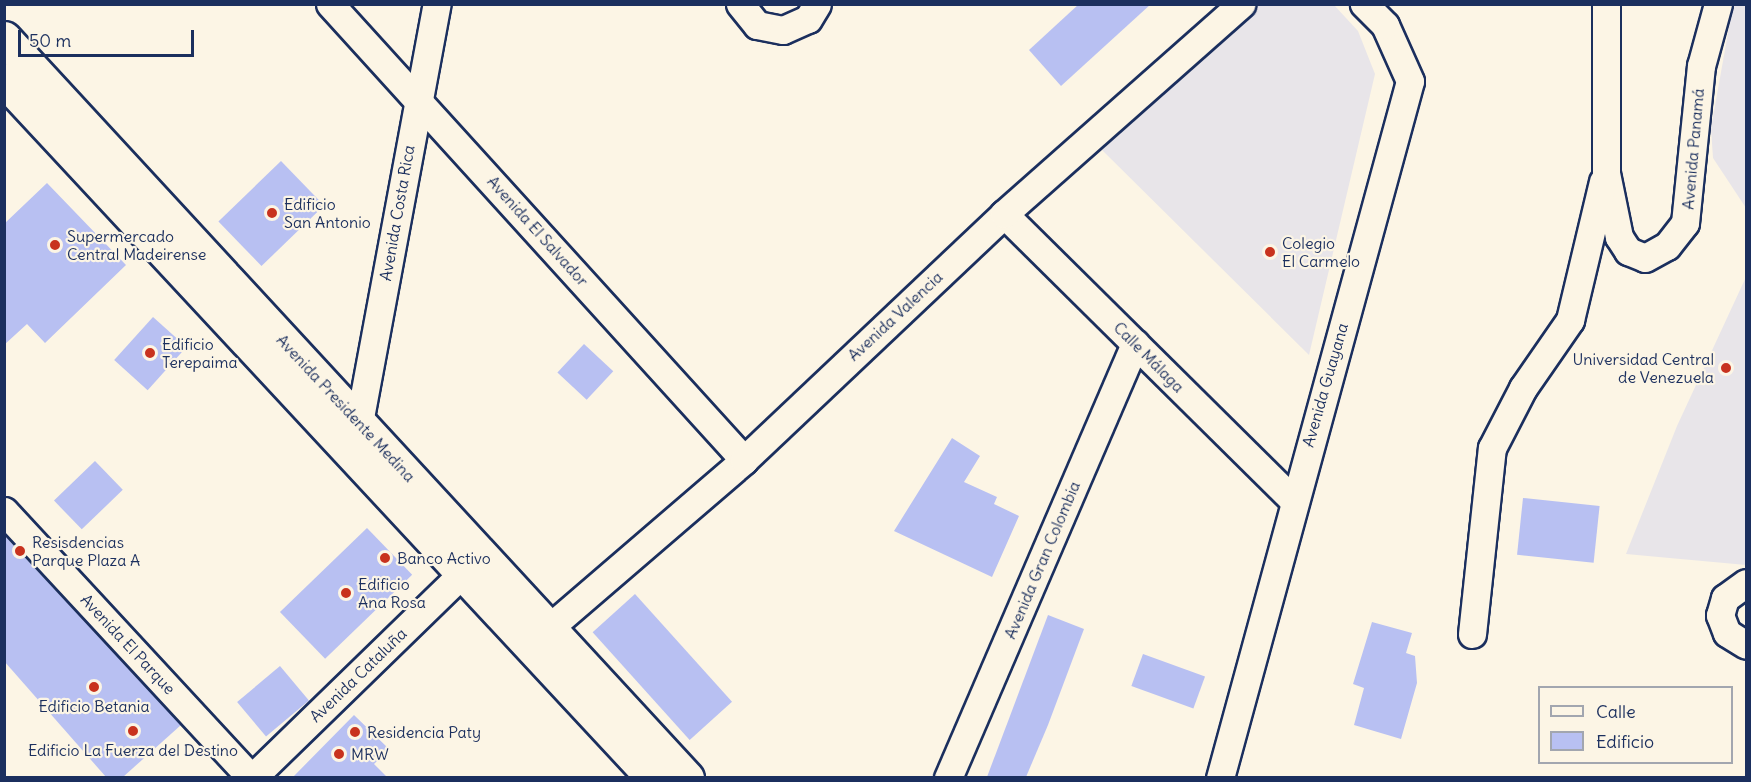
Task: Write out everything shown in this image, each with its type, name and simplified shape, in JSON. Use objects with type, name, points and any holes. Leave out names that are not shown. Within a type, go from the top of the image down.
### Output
[{"type":"street","name":"Avenida El Salvador","points":[[330,4],[418,98],[744,460]]},
{"type":"street","name":"Avenida Costa Rica","points":[[359,423],[437,4]]},
{"type":"street","points":[[740,4],[757,24],[783,30],[808,19],[817,4]]},
{"type":"street","name":"Avenida Valencia","points":[[549,628],[744,460],[1004,214],[1241,4]]},
{"type":"street","name":"Avenida Guayana","points":[[1220,777],[1271,602],[1293,500],[1410,81],[1385,25],[1364,4]]},
{"type":"street","name":"Avenida Panamá","points":[[1606,4],[1606,172],[1619,237],[1634,255],[1655,256],[1680,233],[1688,213],[1701,66],[1718,4]]},
{"type":"street","name":"Avenida Presidente Medina","points":[[4,38],[687,777]]},
{"type":"street","name":"Avenida Presidente Medina","points":[[4,80],[464,572],[652,777]]},
{"type":"street","points":[[1472,634],[1492,448],[1523,388],[1570,320],[1606,172]]},
{"type":"street","name":"Calle Málaga","points":[[1004,214],[1293,500]]},
{"type":"street","name":"Avenida Gran Colombia","points":[[948,777],[1135,343]]},
{"type":"street","name":"Avenida El Parque","points":[[4,511],[251,777]]},
{"type":"street","name":"Avenida Cataluña","points":[[251,777],[464,572]]},
{"type":"street","points":[[1746,583],[1725,598],[1720,615],[1727,633],[1746,645]]},
{"type":"shaded area","name":"Colegio El Carmelo","points":[[1260,4],[1334,5],[1358,31],[1375,74],[1309,355],[1102,150]]},
{"type":"shaded area","points":[[1733,5],[1746,5],[1746,208],[1713,158],[1711,128]]},
{"type":"shaded area","name":"Universidad Central de Venezuela","points":[[1746,277],[1746,565],[1626,554],[1677,426]]},
{"type":"building","points":[[1079,4],[1151,4],[1061,86],[1029,50]]},
{"type":"building","name":"Edificio San Antonio","points":[[281,161],[324,206],[261,266],[218,221]]},
{"type":"building","name":"Supermercado Central Madeirense","points":[[47,183],[126,265],[45,343],[27,324],[4,345],[4,224]]},
{"type":"building","name":"Edificio Terepaima","points":[[153,317],[186,347],[148,390],[114,360]]},
{"type":"building","points":[[584,344],[613,371],[587,400],[557,373]]},
{"type":"building","points":[[952,438],[980,456],[964,482],[997,497],[994,504],[1019,516],[992,577],[894,531]]},
{"type":"building","points":[[95,461],[123,490],[82,529],[54,501]]},
{"type":"building","points":[[1523,498],[1600,506],[1594,563],[1517,555]]},
{"type":"building","name":"Edificio Ana Rosa","points":[[367,528],[412,575],[325,659],[280,612]]},
{"type":"building","points":[[4,535],[181,725],[123,777],[106,777],[4,661]]},
{"type":"building","points":[[635,594],[732,702],[690,740],[593,632]]},
{"type":"building","points":[[1048,615],[1084,629],[1048,725],[1026,777],[987,777]]},
{"type":"building","points":[[1372,622],[1412,633],[1406,653],[1415,656],[1417,683],[1401,739],[1354,725],[1364,688],[1353,684]]},
{"type":"building","points":[[1143,654],[1205,677],[1193,709],[1131,686]]},
{"type":"building","points":[[280,666],[309,700],[266,736],[237,702]]},
{"type":"building","name":"Residencia Paty","points":[[354,715],[389,749],[374,764],[387,777],[293,777]]},
{"type":"place","name":"Edificio San Antonio","points":[[272,213]]},
{"type":"place","name":"Supermercado Central Madeirense","points":[[55,245]]},
{"type":"place","name":"Colegio El Carmelo","points":[[1270,252]]},
{"type":"place","name":"Edificio Terepaima","points":[[150,353]]},
{"type":"place","name":"Universidad Central de Venezuela","points":[[1726,368]]},
{"type":"place","name":"Resisdencias Parque Plaza A","points":[[20,551]]},
{"type":"place","name":"Banco Activo","points":[[385,558]]},
{"type":"place","name":"Edificio Ana Rosa","points":[[346,593]]},
{"type":"place","name":"Edificio Betania","points":[[94,687]]},
{"type":"place","name":"Edificio La Fuerza del Destino","points":[[133,731]]},
{"type":"place","name":"Residencia Paty","points":[[355,732]]},
{"type":"place","name":"MRW","points":[[339,754]]}]
